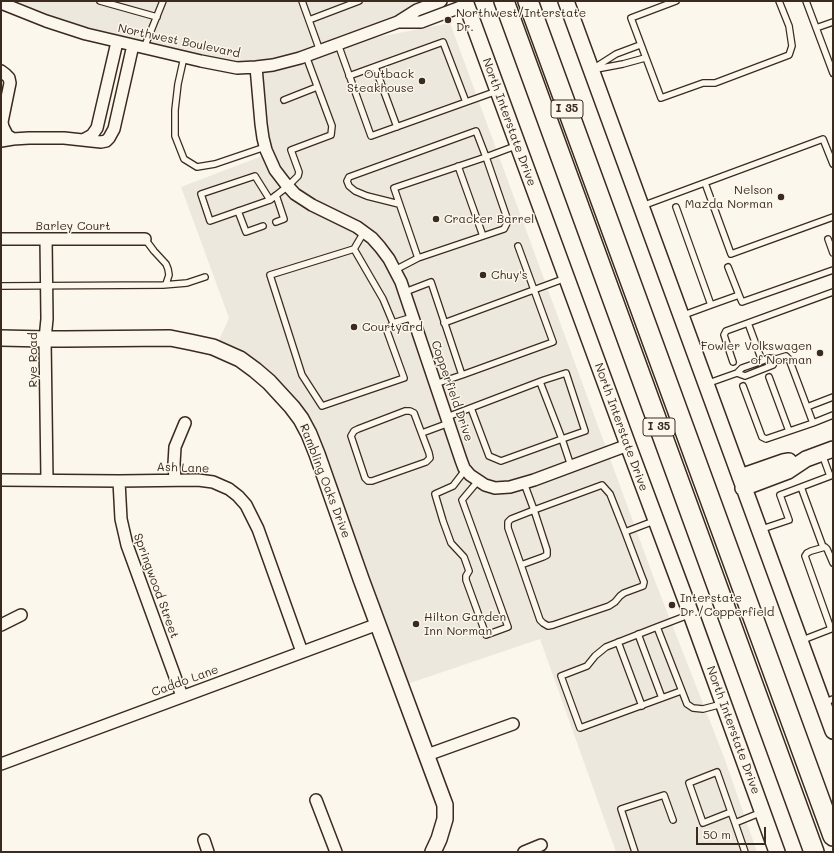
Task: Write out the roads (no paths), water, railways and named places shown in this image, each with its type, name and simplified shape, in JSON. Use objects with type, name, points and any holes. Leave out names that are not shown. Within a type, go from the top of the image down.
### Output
[{"type":"highway","name":"I 35","points":[[504,1],[814,852]]},
{"type":"highway","name":"I 35","points":[[528,1],[833,836]]},
{"type":"main road","points":[[566,1],[800,641],[828,701],[833,731]]},
{"type":"main road","name":"North Interstate Drive","points":[[466,3],[691,614],[763,812],[776,852]]},
{"type":"main road","name":"Rambling Oaks Drive","points":[[1,338],[170,338],[190,342],[213,348],[240,360],[264,378],[292,407],[301,419],[309,434],[317,454],[442,797],[445,819],[433,852]]},
{"type":"main road","points":[[742,482],[788,471],[806,459],[827,451]]},
{"type":"street","name":"Northwest Boulevard","points":[[1,3],[86,34],[237,68],[273,65],[306,56],[398,22],[417,10],[441,1]]},
{"type":"street","name":"Northwest Boulevard","points":[[398,22],[421,22],[466,3]]},
{"type":"street","points":[[83,140],[92,135],[97,128],[117,42]]},
{"type":"street","points":[[1,141],[13,139],[64,138],[101,142],[109,138],[114,129],[133,45]]},
{"type":"street","name":"Copperfield Drive","points":[[256,67],[261,124],[265,147],[275,170],[295,194],[312,205],[347,221],[372,238],[396,270],[461,460],[470,475],[485,485],[494,488],[510,487],[628,445]]},
{"type":"street","points":[[1,71],[9,78],[10,83],[2,122],[3,128],[7,135],[13,139]]},
{"type":"street","name":"Barley Court","points":[[1,239],[145,238]]},
{"type":"street","name":"Rye Road","points":[[46,239],[47,318],[45,339],[47,480]]},
{"type":"street","points":[[175,480],[175,448],[185,423]]},
{"type":"street","name":"Ash Lane","points":[[1,480],[198,480],[213,482],[229,489],[246,505],[258,529],[302,652]]},
{"type":"street","name":"Springwood Street","points":[[119,481],[121,519],[127,545],[182,696]]},
{"type":"street","points":[[1,625],[21,615]]},
{"type":"street","name":"Caddo Lane","points":[[1,764],[378,624]]},
{"type":"street","points":[[427,755],[513,724]]},
{"type":"street","points":[[316,800],[336,852]]},
{"type":"street","points":[[204,840],[208,852]]},
{"type":"street","points":[[524,852],[541,845]]},
{"type":"lane","points":[[100,1],[157,17]]},
{"type":"lane","points":[[144,48],[163,1]]},
{"type":"lane","points":[[302,1],[320,51]]},
{"type":"lane","points":[[309,20],[359,1]]},
{"type":"lane","points":[[676,1],[631,18],[661,98],[703,83],[715,83],[789,56],[792,46],[789,26],[779,1]]},
{"type":"lane","points":[[806,1],[833,74]]},
{"type":"lane","points":[[816,28],[833,22]]},
{"type":"lane","points":[[349,76],[443,42],[466,102]]},
{"type":"lane","points":[[338,44],[371,136],[498,91]]},
{"type":"lane","points":[[591,70],[616,54],[640,45]]},
{"type":"lane","points":[[270,200],[255,176],[201,194],[210,221],[270,200],[298,176],[299,172],[291,150],[331,135],[332,126],[306,56]]},
{"type":"lane","points":[[184,57],[178,84],[174,136],[184,159],[197,168],[215,164],[265,147]]},
{"type":"lane","points":[[591,70],[645,58]]},
{"type":"lane","points":[[375,67],[397,127]]},
{"type":"lane","points":[[284,100],[317,87]]},
{"type":"lane","points":[[396,270],[418,258],[504,230],[508,221],[476,131],[349,176],[347,181],[349,186],[355,191],[367,196],[399,204]]},
{"type":"lane","points":[[641,206],[823,139],[833,164]]},
{"type":"lane","points":[[418,258],[394,188],[518,145]]},
{"type":"lane","points":[[458,166],[483,236]]},
{"type":"lane","points":[[705,183],[731,254],[833,217]]},
{"type":"lane","points":[[276,195],[284,219],[276,222]]},
{"type":"lane","points":[[676,207],[711,305]]},
{"type":"lane","points":[[238,211],[246,232],[263,226]]},
{"type":"lane","points":[[364,232],[354,249],[270,275],[302,375],[322,406],[404,378],[387,332],[393,324],[413,318]]},
{"type":"lane","points":[[145,238],[166,264],[169,275],[166,284]]},
{"type":"lane","points":[[828,239],[833,253]]},
{"type":"lane","points":[[436,384],[553,342],[518,246]]},
{"type":"lane","points":[[354,249],[383,299],[393,324]]},
{"type":"lane","points":[[728,267],[742,302],[833,270]]},
{"type":"lane","points":[[1,286],[166,284],[188,283],[205,277]]},
{"type":"lane","points":[[444,323],[566,278]]},
{"type":"lane","points":[[404,292],[431,282],[462,375]]},
{"type":"lane","points":[[734,362],[724,335],[726,331],[833,292]]},
{"type":"lane","points":[[681,316],[739,295]]},
{"type":"lane","points":[[748,323],[762,360]]},
{"type":"lane","points":[[706,384],[737,373],[742,368],[762,360],[769,358],[776,359],[786,356],[789,359],[813,422]]},
{"type":"lane","points":[[737,373],[745,376],[773,365],[776,359]]},
{"type":"lane","points":[[422,433],[471,408],[566,373],[585,431],[501,461],[489,456],[471,408]]},
{"type":"lane","points":[[768,377],[789,431]]},
{"type":"lane","points":[[540,382],[571,466]]},
{"type":"lane","points":[[743,386],[762,437],[766,439],[833,416]]},
{"type":"lane","points":[[808,407],[833,397]]},
{"type":"lane","points":[[405,411],[410,411],[414,413],[422,433],[430,458],[426,462],[372,481],[368,481],[365,478],[352,441],[351,436],[354,431],[358,428],[405,411]]},
{"type":"lane","points":[[759,531],[789,520],[780,495],[831,476],[827,451]]},
{"type":"lane","points":[[466,469],[453,486],[435,494],[442,521],[451,543],[464,557],[469,571],[466,576],[466,580],[486,635],[508,627],[462,500],[478,481]]},
{"type":"lane","points":[[521,565],[547,555],[547,550],[524,483]]},
{"type":"lane","points":[[602,486],[610,494],[644,582],[643,586],[624,593],[609,606],[553,625],[548,626],[544,624],[540,620],[508,528],[508,522],[511,518],[534,510],[602,486]]},
{"type":"lane","points":[[801,487],[823,547],[827,549],[833,563]]},
{"type":"lane","points":[[625,532],[656,521]]},
{"type":"lane","points":[[800,641],[832,630],[805,556],[807,553],[823,547]]},
{"type":"lane","points":[[681,691],[580,728],[561,676],[586,666],[606,647],[691,614]]},
{"type":"lane","points":[[657,627],[687,704],[693,708],[704,709],[723,703]]},
{"type":"lane","points":[[638,634],[662,698]]},
{"type":"lane","points":[[618,642],[642,706]]},
{"type":"lane","points":[[731,812],[703,823],[688,783],[717,772],[735,823],[745,852]]},
{"type":"lane","points":[[635,852],[622,809],[664,795],[672,820]]},
{"type":"lane","points":[[735,823],[763,812]]},
{"type":"place","name":"Northwest/Interstate Dr.","points":[[448,20]]},
{"type":"place","name":"Outback Steakhouse","points":[[422,81]]},
{"type":"place","name":"Nelson Mazda Norman","points":[[781,197]]},
{"type":"place","name":"Cracker Barrel","points":[[436,219]]},
{"type":"place","name":"Chuy's","points":[[483,275]]},
{"type":"place","name":"Courtyard","points":[[354,327]]},
{"type":"place","name":"Fowler Volkswagen of Norman","points":[[820,353]]},
{"type":"place","name":"Interstate Dr./Copperfield","points":[[672,605]]},
{"type":"place","name":"Hilton Garden Inn Norman","points":[[416,624]]}]
